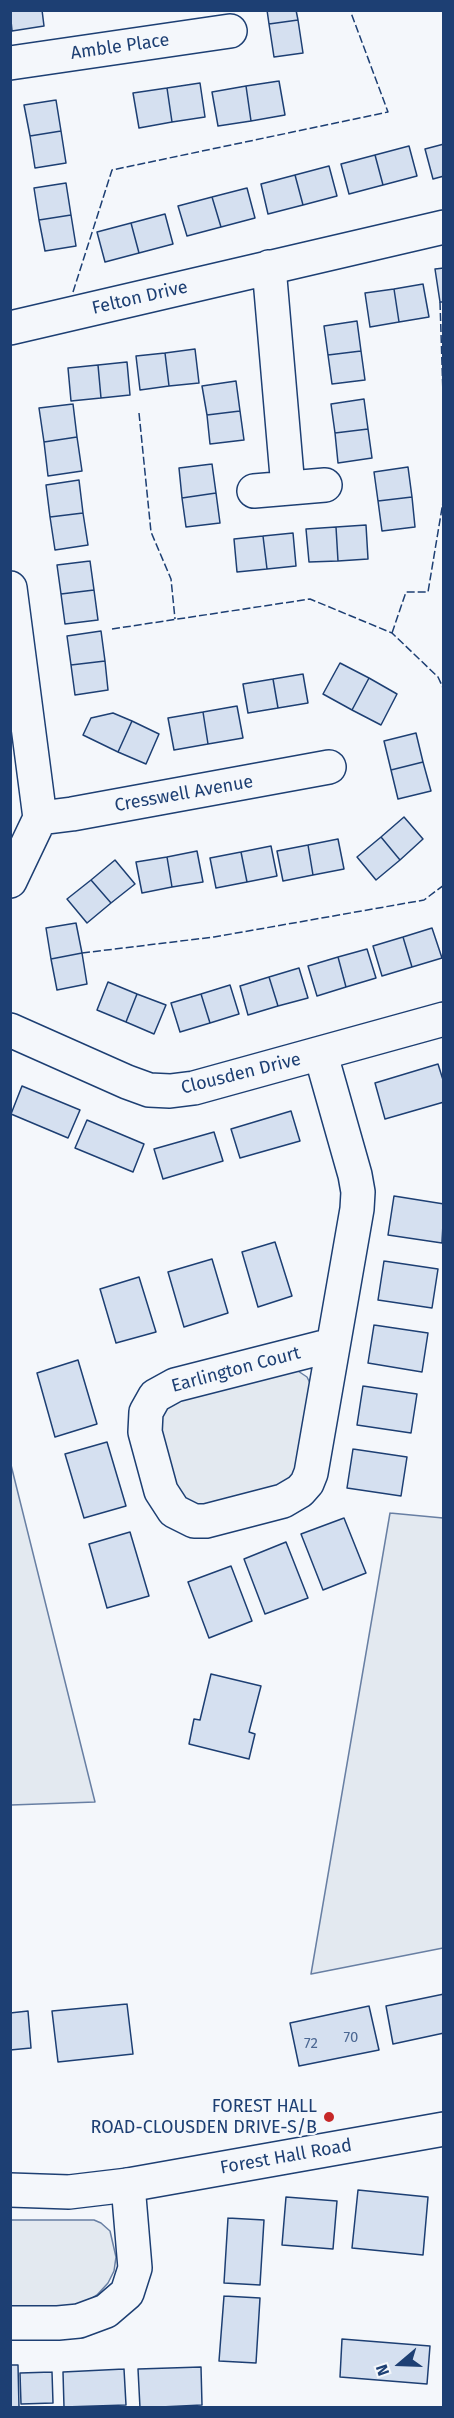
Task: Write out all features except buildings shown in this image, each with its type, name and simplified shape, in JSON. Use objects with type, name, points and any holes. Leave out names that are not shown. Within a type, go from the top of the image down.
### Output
[{"type":"street","name":"Amble Place","points":[[10,63],[230,31]]},
{"type":"street","name":"Felton Drive","points":[[10,328],[444,227]]},
{"type":"street","points":[[269,267],[288,488]]},
{"type":"street","points":[[255,491],[325,485]]},
{"type":"street","points":[[10,588],[40,818],[10,881]]},
{"type":"street","name":"Cresswell Avenue","points":[[40,818],[328,767]]},
{"type":"street","name":"Clousden Drive","points":[[10,1030],[127,1082],[149,1089],[170,1091],[194,1088],[321,1055],[444,1019]]},
{"type":"street","name":"Earlington Court","points":[[321,1055],[358,1192],[357,1209],[308,1483],[300,1491],[283,1501],[206,1521],[194,1521],[174,1511],[161,1491],[145,1432],[146,1412],[155,1396],[175,1385],[332,1345]]},
{"type":"street","name":"Forest Hall Road","points":[[10,2190],[69,2192],[128,2185],[444,2129]]},
{"type":"street","points":[[10,2323],[79,2321],[106,2311],[127,2293],[135,2268],[128,2185]]},
{"type":"shaded area","points":[[289,1370],[298,1371],[307,1377],[311,1385],[296,1475],[291,1482],[204,1508],[176,1496],[157,1431],[165,1404]]},
{"type":"shaded area","points":[[11,1465],[95,1802],[11,1805]]},
{"type":"shaded area","points":[[390,1513],[443,1518],[443,1948],[311,1974]]},
{"type":"shaded area","points":[[10,2220],[94,2220],[101,2223],[110,2231],[116,2257],[114,2271],[108,2283],[97,2295],[83,2304],[66,2309],[11,2308]]},
{"type":"fence","points":[[73,292],[112,170],[388,112],[350,10]]},
{"type":"fence","points":[[440,302],[444,425]]},
{"type":"fence","points":[[139,413],[151,532],[171,579],[175,619]]},
{"type":"fence","points":[[392,633],[406,592],[428,592],[444,496]]},
{"type":"fence","points":[[112,629],[310,599],[392,633],[438,677],[444,690]]},
{"type":"fence","points":[[82,953],[214,937],[424,900],[444,885]]},
{"type":"place","name":"FOREST HALL ROAD-CLOUSDEN DRIVE-S/B","points":[[329,2117]]}]
